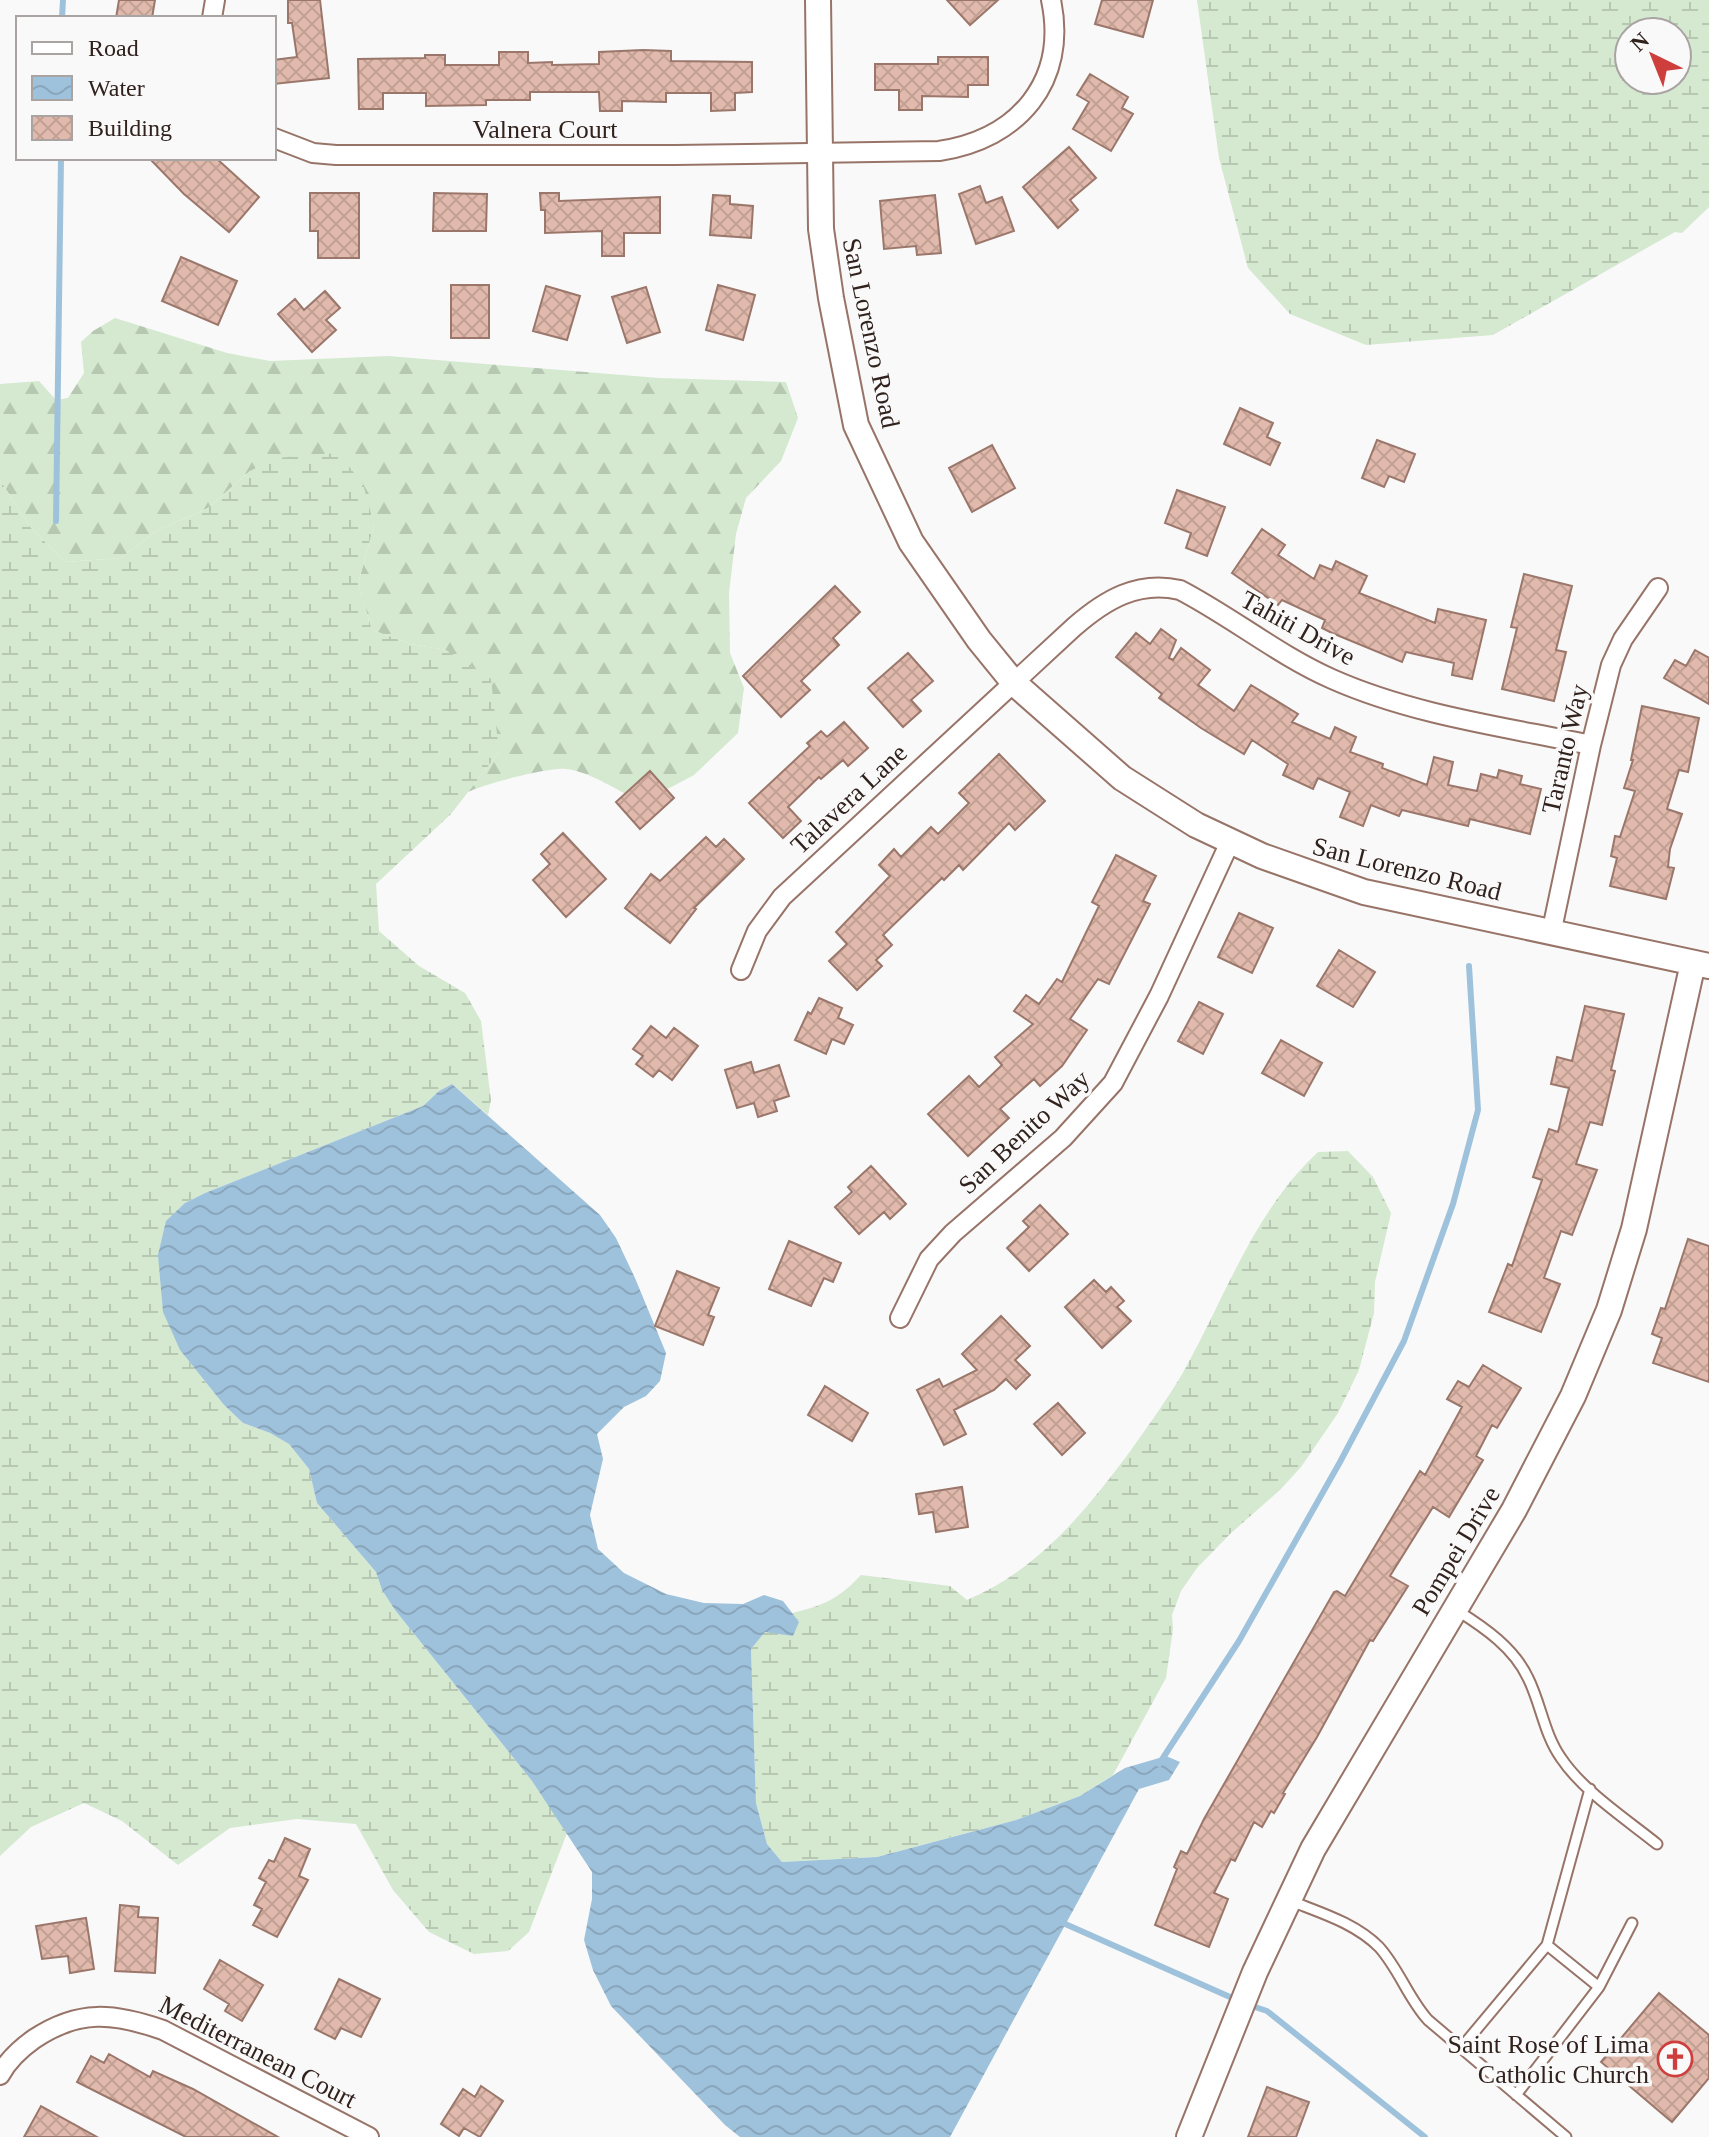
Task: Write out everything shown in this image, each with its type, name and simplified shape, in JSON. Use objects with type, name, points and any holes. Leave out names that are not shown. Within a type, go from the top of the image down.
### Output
[{"type":"street","name":"San Lorenzo Road","points":[[818,0],[823,243],[856,425],[911,542],[979,640],[1014,683],[1122,778],[1196,825],[1296,870],[1364,892],[1701,965]]},
{"type":"street","name":"Valnera Court","points":[[276,139],[313,153],[336,155],[675,155],[939,151],[963,148],[994,134],[1026,109],[1046,78],[1055,43],[1051,0]]},
{"type":"street","name":"Tahiti Drive","points":[[1014,683],[1074,627],[1113,597],[1143,588],[1170,588],[1189,595],[1308,667],[1357,689],[1415,708],[1591,745]]},
{"type":"street","name":"Taranto Way","points":[[1551,934],[1607,679],[1616,652],[1658,588]]},
{"type":"street","name":"Talavera Lane","points":[[741,970],[757,931],[782,897],[1014,683]]},
{"type":"street","name":"San Benito Way","points":[[900,1318],[929,1259],[953,1233],[1063,1138],[1113,1083],[1159,996],[1230,842]]},
{"type":"street","name":"Pompei Drive","points":[[1189,2137],[1255,1972],[1313,1849],[1558,1430],[1609,1310],[1634,1229],[1701,965]]},
{"type":"street","name":"Mediterranean Court","points":[[0,2075],[20,2049],[48,2030],[78,2018],[107,2016],[131,2019],[163,2030],[369,2137]]},
{"type":"lane","points":[[1455,1609],[1493,1635],[1520,1662],[1559,1756],[1590,1789],[1657,1844]]},
{"type":"lane","points":[[1461,2048],[1547,1945],[1590,1789]]},
{"type":"lane","points":[[1288,1899],[1329,1915],[1367,1937],[1380,1949],[1415,2006],[1566,2137]]},
{"type":"lane","points":[[1516,2095],[1599,1987],[1632,1923]]},
{"type":"lane","points":[[1547,1945],[1599,1987]]},
{"type":"green space","points":[[1197,0],[1709,0],[1709,207],[1682,233],[1675,232],[1493,335],[1366,345],[1290,314],[1248,268],[1219,158]]},
{"type":"green space","points":[[115,318],[227,353],[270,361],[388,356],[659,378],[786,382],[798,418],[781,461],[746,498],[736,534],[729,593],[730,653],[744,688],[738,733],[694,775],[641,803],[594,778],[566,769],[517,777],[468,792],[499,752],[446,650],[411,644],[372,630],[358,584],[374,525],[250,471],[208,508],[156,531],[121,558],[65,562],[30,527],[0,480],[0,384],[39,381],[56,400],[68,398],[84,373],[81,342]]},
{"type":"green space","points":[[338,453],[363,484],[374,525],[358,584],[372,630],[411,644],[446,650],[491,679],[499,752],[451,814],[376,884],[379,931],[419,966],[465,993],[481,1021],[491,1100],[488,1115],[452,1084],[423,1106],[185,1203],[180,1350],[224,1405],[243,1423],[289,1444],[309,1469],[317,1503],[376,1572],[382,1590],[395,1610],[532,1781],[567,1833],[529,1932],[508,1951],[474,1954],[429,1932],[393,1890],[356,1824],[297,1819],[230,1828],[178,1865],[122,1821],[84,1803],[31,1827],[0,1856],[0,480],[30,527],[65,562],[121,558],[156,531],[208,508],[250,471],[275,458]]},
{"type":"green space","points":[[1348,1151],[1373,1177],[1391,1213],[1375,1282],[1374,1313],[1359,1370],[1338,1413],[1301,1467],[1197,1568],[1181,1591],[1172,1615],[1166,1678],[1113,1775],[1080,1796],[1016,1820],[877,1857],[782,1862],[767,1844],[756,1803],[751,1649],[765,1632],[799,1622],[792,1613],[830,1600],[861,1575],[950,1586],[967,1600],[993,1587],[1038,1555],[1059,1537],[1096,1495],[1166,1400],[1243,1254],[1276,1201],[1318,1152]]},
{"type":"water","points":[[452,1084],[600,1215],[616,1238],[666,1353],[660,1381],[646,1396],[624,1407],[597,1434],[603,1459],[590,1515],[598,1549],[624,1573],[666,1594],[704,1603],[743,1604],[764,1595],[783,1601],[799,1622],[793,1636],[765,1632],[751,1649],[756,1803],[767,1844],[782,1862],[877,1857],[1016,1820],[1080,1796],[1125,1768],[1166,1756],[1180,1762],[1169,1780],[1139,1789],[950,2137],[740,2137],[725,2125],[611,2006],[593,1970],[584,1940],[592,1899],[592,1872],[532,1781],[395,1610],[382,1590],[376,1572],[317,1503],[309,1469],[289,1444],[243,1423],[224,1405],[180,1350],[163,1312],[158,1255],[166,1221],[185,1203],[205,1193],[423,1106]]},
{"type":"building","points":[[119,0],[155,0],[152,16],[116,16]]},
{"type":"building","points":[[288,0],[320,0],[329,78],[276,84],[276,60],[297,57],[292,23],[288,23]]},
{"type":"building","points":[[947,0],[998,0],[970,25]]},
{"type":"building","points":[[1102,0],[1153,0],[1143,37],[1095,24]]},
{"type":"building","points":[[671,51],[671,61],[752,62],[752,92],[735,93],[735,110],[711,111],[711,93],[666,93],[666,102],[622,101],[622,111],[600,111],[599,92],[530,92],[530,100],[486,100],[486,105],[426,106],[426,93],[383,93],[383,109],[359,109],[358,59],[445,55],[445,65],[499,65],[499,52],[528,52],[528,63],[599,64],[599,52]]},
{"type":"building","points":[[938,57],[988,57],[988,85],[968,85],[968,97],[922,96],[922,110],[899,110],[899,90],[875,90],[875,64],[938,64]]},
{"type":"building","points":[[1090,74],[1128,97],[1122,108],[1133,114],[1111,151],[1073,129],[1089,102],[1077,95]]},
{"type":"building","points":[[1069,147],[1096,178],[1070,200],[1078,210],[1058,228],[1023,187]]},
{"type":"building","points":[[151,160],[218,160],[259,197],[229,232],[184,194]]},
{"type":"building","points":[[980,186],[986,203],[1002,197],[1014,231],[976,244],[959,194]]},
{"type":"building","points":[[310,193],[359,193],[359,258],[318,258],[318,231],[310,231]]},
{"type":"building","points":[[434,193],[487,194],[486,231],[433,231]]},
{"type":"building","points":[[540,193],[559,193],[559,201],[660,197],[660,233],[624,233],[624,256],[602,256],[602,231],[545,233],[545,210],[541,210]]},
{"type":"building","points":[[713,195],[730,196],[730,204],[753,206],[751,238],[710,235]]},
{"type":"building","points":[[935,195],[941,253],[917,255],[916,246],[884,249],[880,201]]},
{"type":"building","points":[[181,257],[237,281],[218,325],[162,301]]},
{"type":"building","points":[[451,285],[489,285],[489,338],[451,338]]},
{"type":"building","points":[[718,285],[755,295],[743,340],[706,330]]},
{"type":"building","points":[[546,286],[580,296],[567,340],[533,331]]},
{"type":"building","points":[[646,287],[660,332],[627,343],[612,297]]},
{"type":"building","points":[[325,291],[340,308],[326,320],[336,330],[312,352],[278,314],[295,299],[304,310]]},
{"type":"building","points":[[1240,408],[1273,423],[1267,437],[1280,443],[1270,465],[1224,444]]},
{"type":"building","points":[[1377,440],[1415,454],[1404,482],[1389,476],[1384,487],[1362,478]]},
{"type":"building","points":[[992,445],[1015,488],[972,512],[949,468]]},
{"type":"building","points":[[1177,490],[1225,507],[1207,556],[1186,548],[1191,533],[1165,523]]},
{"type":"building","points":[[1262,529],[1285,545],[1278,555],[1314,579],[1320,565],[1332,570],[1336,561],[1367,576],[1359,593],[1435,623],[1438,609],[1486,620],[1472,679],[1452,675],[1454,663],[1406,652],[1402,662],[1332,633],[1322,628],[1325,620],[1282,600],[1278,605],[1232,573]]},
{"type":"building","points":[[1524,574],[1572,586],[1556,650],[1566,652],[1554,701],[1502,689],[1517,628],[1511,627]]},
{"type":"building","points":[[835,586],[860,612],[833,638],[839,645],[801,681],[810,690],[781,717],[743,676]]},
{"type":"building","points":[[1161,629],[1176,640],[1169,658],[1173,660],[1181,648],[1210,670],[1198,685],[1234,711],[1251,685],[1298,714],[1292,722],[1330,739],[1335,727],[1356,737],[1350,752],[1427,785],[1434,757],[1453,762],[1448,785],[1477,791],[1481,774],[1497,778],[1499,770],[1522,776],[1520,784],[1541,789],[1530,834],[1470,819],[1468,826],[1402,810],[1399,816],[1371,805],[1363,826],[1340,817],[1350,792],[1318,778],[1313,789],[1283,775],[1288,764],[1252,740],[1244,754],[1159,698],[1162,694],[1116,657],[1136,633],[1150,644]]},
{"type":"building","points":[[1695,650],[1709,658],[1709,704],[1664,678],[1675,660],[1686,666]]},
{"type":"building","points":[[908,653],[933,681],[911,700],[921,711],[903,727],[868,688]]},
{"type":"building","points":[[1642,706],[1699,718],[1688,772],[1679,770],[1667,809],[1682,814],[1670,849],[1668,867],[1674,868],[1666,899],[1610,886],[1617,858],[1611,856],[1615,836],[1620,837],[1635,791],[1624,788],[1633,760]]},
{"type":"building","points":[[844,722],[868,748],[848,766],[843,760],[821,779],[819,777],[788,807],[801,821],[783,838],[749,803],[810,746],[807,743],[821,731],[827,737]]},
{"type":"building","points":[[999,754],[1045,801],[1015,830],[1009,823],[963,870],[959,865],[944,880],[942,878],[883,935],[892,945],[876,960],[882,966],[857,990],[829,961],[847,944],[836,932],[890,876],[879,865],[894,849],[901,857],[931,827],[938,834],[969,803],[959,793]]},
{"type":"building","points":[[650,771],[674,798],[640,829],[616,802]]},
{"type":"building","points":[[563,833],[606,879],[566,917],[533,880],[550,864],[541,854]]},
{"type":"building","points":[[706,837],[716,847],[724,839],[744,859],[694,908],[670,943],[625,908],[651,874],[660,881]]},
{"type":"building","points":[[1116,855],[1156,876],[1143,901],[1150,904],[1109,984],[1098,979],[1070,1019],[1087,1030],[1062,1066],[1040,1086],[1034,1079],[1000,1109],[1009,1118],[968,1156],[928,1114],[969,1076],[979,1087],[1002,1065],[995,1057],[1033,1024],[1014,1011],[1026,995],[1039,1004],[1057,979],[1062,982],[1099,906],[1092,902]]},
{"type":"building","points":[[1239,913],[1273,928],[1252,973],[1218,957]]},
{"type":"building","points":[[1339,950],[1375,972],[1353,1007],[1317,986]]},
{"type":"building","points":[[819,998],[842,1008],[838,1018],[853,1025],[844,1044],[832,1039],[826,1054],[795,1040],[808,1012],[811,1014]]},
{"type":"building","points":[[1199,1002],[1223,1014],[1203,1054],[1178,1041]]},
{"type":"building","points":[[1585,1006],[1624,1014],[1602,1125],[1590,1122],[1576,1164],[1597,1170],[1572,1235],[1561,1231],[1544,1278],[1560,1284],[1541,1332],[1489,1312],[1508,1264],[1512,1266],[1542,1180],[1533,1177],[1549,1129],[1558,1132],[1569,1088],[1551,1084],[1557,1057],[1572,1061]]},
{"type":"building","points":[[651,1026],[666,1038],[674,1028],[698,1046],[672,1080],[659,1070],[653,1077],[636,1064],[643,1056],[633,1049]]},
{"type":"building","points":[[1281,1040],[1322,1063],[1304,1096],[1262,1073]]},
{"type":"building","points":[[751,1062],[754,1073],[779,1065],[789,1096],[774,1101],[777,1111],[758,1117],[754,1103],[737,1108],[725,1070]]},
{"type":"building","points":[[871,1166],[906,1204],[890,1219],[884,1212],[859,1234],[835,1207],[852,1192],[848,1187]]},
{"type":"building","points":[[1040,1205],[1068,1234],[1029,1271],[1007,1248],[1029,1227],[1023,1221]]},
{"type":"building","points":[[1688,1239],[1709,1246],[1709,1382],[1653,1363],[1662,1338],[1652,1334],[1661,1308],[1665,1309]]},
{"type":"building","points":[[789,1241],[841,1263],[833,1282],[824,1278],[811,1306],[769,1289]]},
{"type":"building","points":[[677,1271],[719,1288],[708,1315],[714,1317],[703,1345],[655,1326]]},
{"type":"building","points":[[1094,1280],[1106,1292],[1111,1287],[1124,1301],[1117,1307],[1131,1321],[1102,1348],[1065,1307]]},
{"type":"building","points":[[1001,1316],[1030,1346],[1015,1360],[1030,1375],[1016,1389],[1006,1379],[994,1390],[954,1410],[966,1434],[944,1445],[917,1390],[939,1379],[943,1387],[977,1370],[962,1354]]},
{"type":"building","points":[[1483,1365],[1521,1388],[1497,1428],[1492,1425],[1476,1456],[1483,1460],[1449,1517],[1433,1507],[1390,1576],[1408,1586],[1373,1641],[1370,1640],[1274,1813],[1271,1811],[1262,1827],[1254,1822],[1235,1861],[1231,1859],[1214,1893],[1228,1899],[1209,1947],[1155,1925],[1181,1851],[1187,1854],[1334,1592],[1345,1596],[1420,1471],[1425,1475],[1462,1407],[1447,1399],[1458,1381],[1469,1387]]},
{"type":"building","points":[[825,1386],[868,1413],[852,1441],[808,1415]]},
{"type":"building","points":[[1058,1403],[1085,1433],[1062,1455],[1034,1424]]},
{"type":"building","points":[[962,1487],[968,1527],[936,1532],[933,1512],[919,1514],[916,1494]]},
{"type":"building","points":[[285,1838],[310,1849],[299,1876],[308,1880],[277,1937],[253,1925],[262,1909],[254,1905],[266,1882],[259,1878],[269,1860],[274,1862]]},
{"type":"building","points":[[120,1905],[139,1907],[138,1917],[158,1918],[155,1973],[115,1971]]},
{"type":"building","points":[[86,1918],[94,1969],[70,1973],[68,1956],[42,1959],[36,1926]]},
{"type":"building","points":[[220,1960],[263,1985],[242,2021],[225,2011],[229,2004],[204,1989]]},
{"type":"building","points":[[339,1979],[380,1999],[361,2037],[341,2028],[335,2039],[315,2029]]},
{"type":"building","points":[[1659,1993],[1709,2035],[1709,2078],[1672,2122],[1601,2062]]},
{"type":"building","points":[[109,2054],[150,2077],[153,2071],[193,2089],[278,2137],[186,2137],[77,2082],[91,2056],[104,2063]]},
{"type":"building","points":[[481,2086],[503,2101],[480,2137],[464,2128],[459,2136],[441,2124],[463,2089],[475,2097]]},
{"type":"building","points":[[1267,2087],[1309,2102],[1296,2137],[1248,2137]]},
{"type":"building","points":[[41,2106],[97,2137],[24,2137]]},
{"type":"waterway","points":[[62,16],[63,0]]},
{"type":"waterway","points":[[56,521],[61,160]]},
{"type":"waterway","points":[[1159,1764],[1239,1641],[1404,1341],[1453,1204],[1478,1110],[1469,966]]},
{"type":"waterway","points":[[1063,1923],[1239,2001]]},
{"type":"waterway","points":[[1249,2005],[1267,2011],[1425,2137]]},
{"type":"place","name":"Saint Rose of Lima Catholic Church","points":[[1675,2059]]}]
